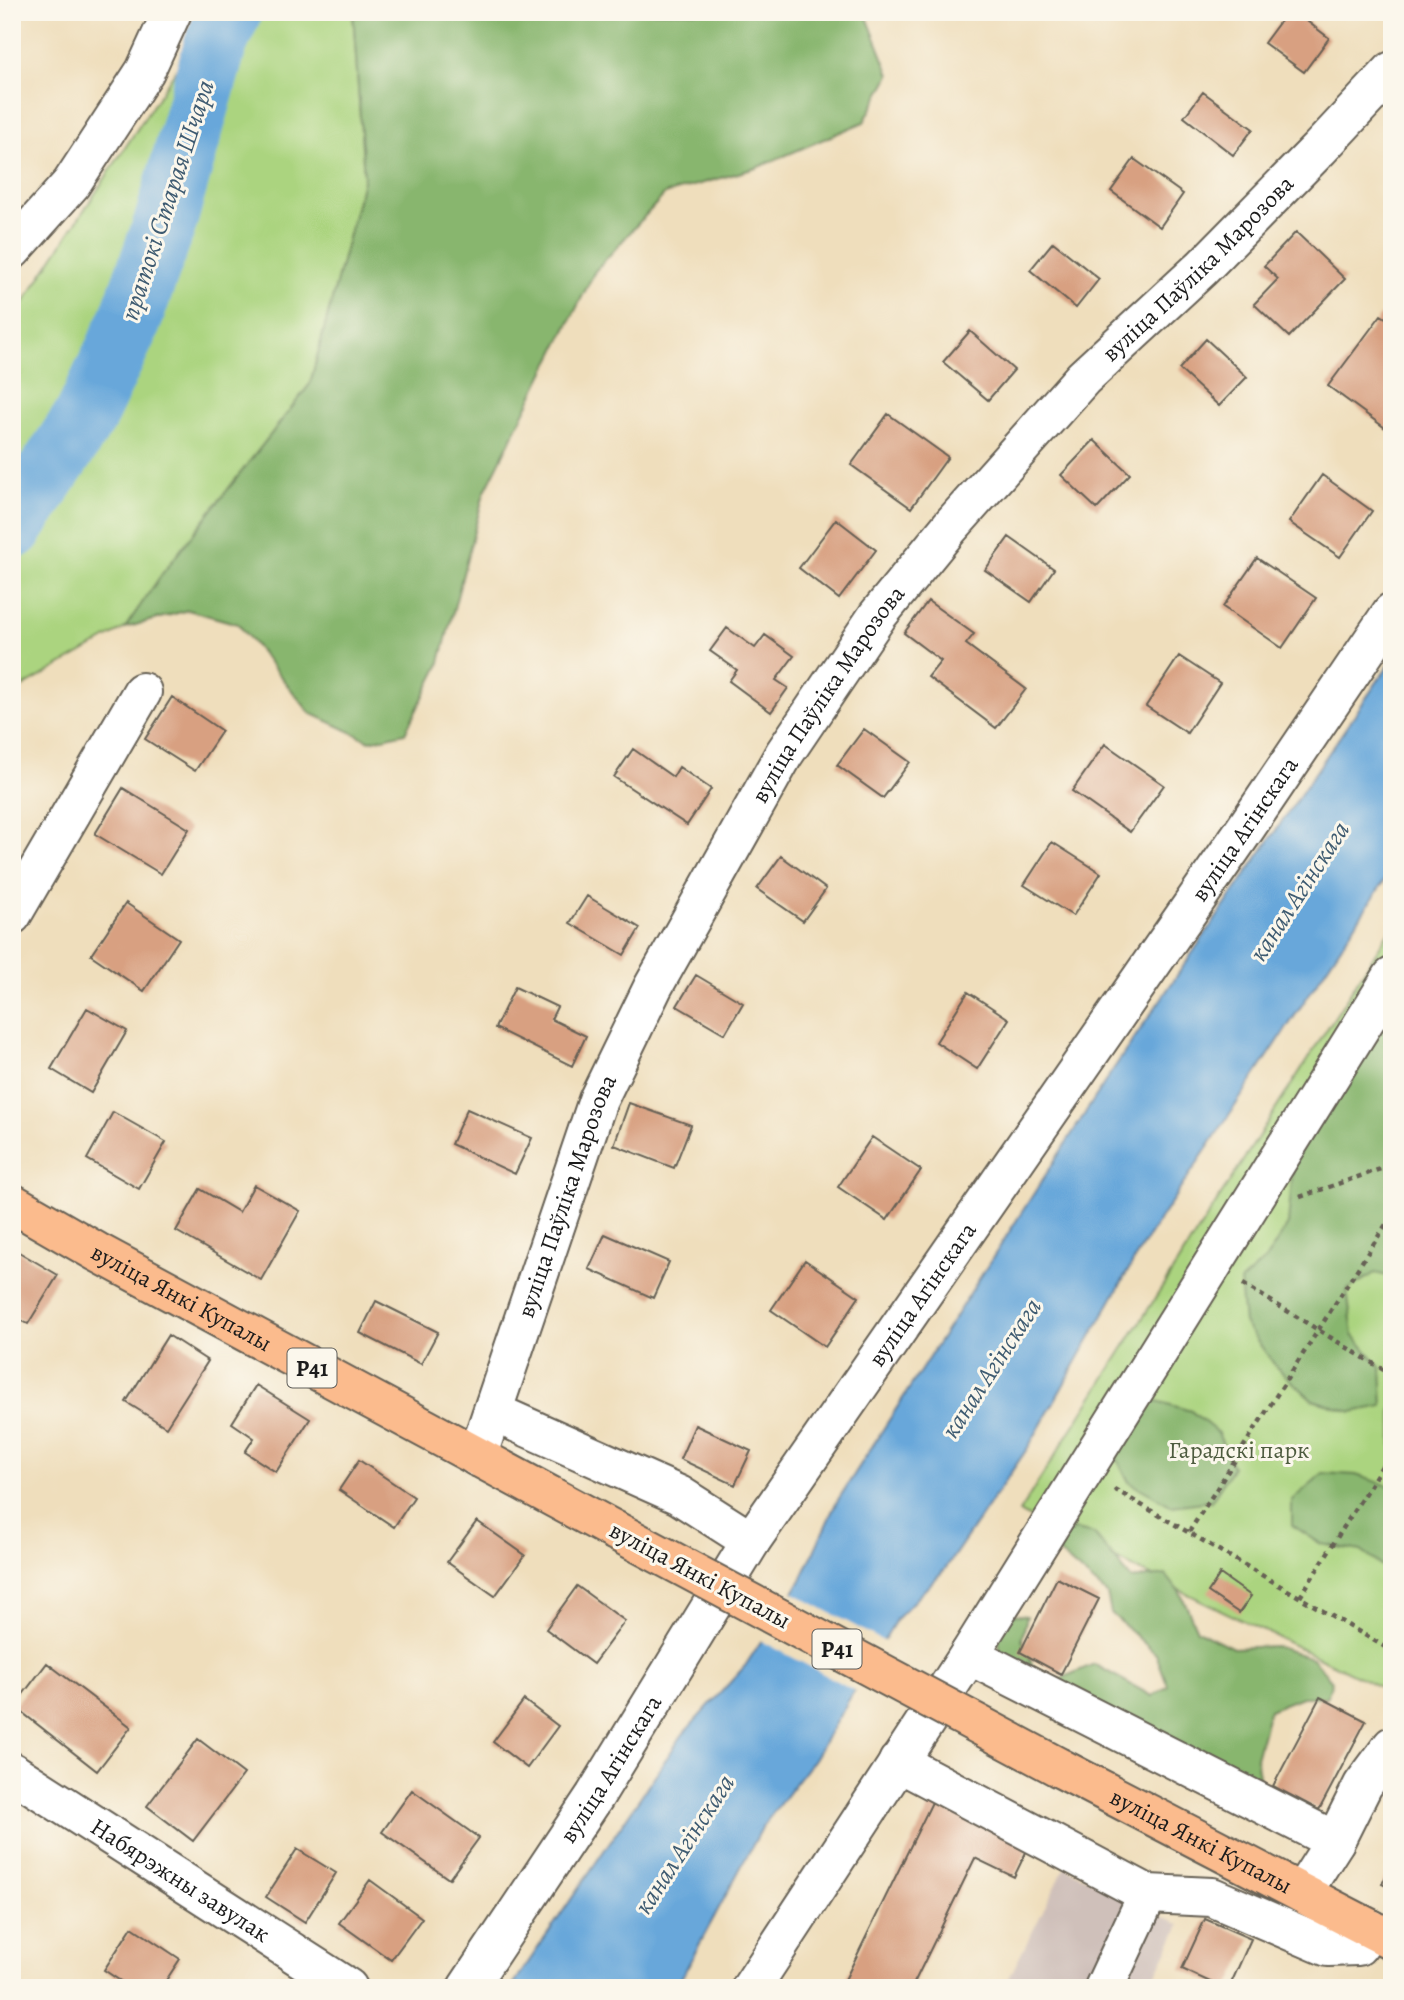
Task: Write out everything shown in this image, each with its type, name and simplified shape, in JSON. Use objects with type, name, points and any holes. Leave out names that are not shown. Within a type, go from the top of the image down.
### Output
[{"type":"main road","name":"вуліца Янкі Купалы","points":[[12,1203],[97,1252],[477,1457],[1060,1768],[1381,1935]]},
{"type":"street","points":[[12,250],[78,172],[145,71],[172,12]]},
{"type":"street","name":"вуліца Паўліка Марозова","points":[[477,1457],[598,1100],[653,987],[784,754],[878,615],[958,517],[1083,378],[1202,268],[1392,71]]},
{"type":"street","name":"вуліца Агінскага","points":[[467,1988],[595,1796],[751,1541],[1245,829],[1392,612]]},
{"type":"street","points":[[12,915],[142,692]]},
{"type":"street","points":[[751,1988],[969,1655],[1392,976]]},
{"type":"street","points":[[493,1412],[679,1496],[751,1541]]},
{"type":"street","points":[[969,1655],[1335,1841]]},
{"type":"street","points":[[1302,1893],[1335,1841],[1363,1785],[1392,1746]]},
{"type":"street","points":[[898,1762],[1148,1894],[1212,1897],[1328,1947],[1358,1946],[1381,1935]]},
{"type":"street","name":"Набярэжны завулак","points":[[12,1772],[348,1988]]},
{"type":"street","points":[[1104,1988],[1148,1894]]},
{"type":"path","points":[[1241,1217],[1392,1165]]},
{"type":"path","points":[[1189,1532],[1392,1215]]},
{"type":"path","points":[[1211,1265],[1392,1375]]},
{"type":"path","points":[[1300,1597],[1392,1450]]},
{"type":"path","points":[[1083,1471],[1392,1651]]},
{"type":"shaded area","points":[[1065,1867],[1180,1925],[1149,1988],[1004,1988]]},
{"type":"green space","points":[[240,12],[353,12],[364,177],[310,384],[162,574],[125,628],[12,693],[12,315],[22,305],[208,21]]},
{"type":"green space","points":[[353,12],[865,12],[890,75],[864,122],[756,168],[665,194],[595,271],[484,493],[439,666],[405,733],[370,741],[310,713],[238,624],[188,610],[125,628],[162,574],[310,384],[364,177]]},
{"type":"green space","name":"Гарадскі парк","points":[[1392,927],[1392,1693],[1019,1512]]},
{"type":"green space","points":[[1392,1001],[1392,1277],[1375,1273],[1347,1290],[1353,1335],[1381,1367],[1383,1406],[1352,1412],[1313,1400],[1277,1368],[1244,1323],[1240,1282],[1266,1259],[1288,1224],[1295,1144]]},
{"type":"green space","points":[[1157,1401],[1191,1411],[1218,1433],[1233,1467],[1211,1501],[1172,1506],[1129,1482],[1115,1455],[1132,1408]]},
{"type":"green space","points":[[1323,1473],[1356,1475],[1392,1487],[1392,1573],[1361,1551],[1321,1544],[1292,1525],[1292,1500]]},
{"type":"green space","points":[[1076,1530],[1094,1534],[1131,1579],[1166,1575],[1181,1594],[1197,1630],[1233,1648],[1275,1646],[1312,1658],[1332,1681],[1327,1697],[1302,1697],[1269,1710],[1256,1758],[1262,1793],[1001,1656],[998,1636],[1014,1614],[1027,1616],[1022,1639],[1035,1672],[1060,1679],[1094,1664],[1152,1696],[1168,1686],[1156,1654],[1111,1613],[1107,1594],[1051,1546],[1051,1534]]},
{"type":"water","name":"канал Агінскага","points":[[1392,660],[1392,869],[1141,1248],[1029,1446],[945,1569],[897,1618],[814,1759],[763,1826],[676,1988],[511,1988],[683,1734],[745,1666],[801,1580],[836,1503],[1112,1071]]},
{"type":"pier","points":[[790,1591],[887,1643],[857,1692],[758,1639]]},
{"type":"building","points":[[1287,12],[1295,12],[1329,38],[1304,72],[1264,43]]},
{"type":"building","points":[[1203,92],[1253,129],[1233,155],[1184,117]]},
{"type":"building","points":[[1134,159],[1183,194],[1160,227],[1111,191]]},
{"type":"building","points":[[1296,232],[1345,279],[1289,337],[1254,304],[1278,279],[1264,266]]},
{"type":"building","points":[[1053,242],[1099,279],[1076,308],[1030,270]]},
{"type":"building","points":[[1381,315],[1392,322],[1392,433],[1328,386]]},
{"type":"building","points":[[970,331],[1014,370],[988,400],[943,362]]},
{"type":"building","points":[[1206,339],[1247,377],[1219,406],[1179,369]]},
{"type":"building","points":[[888,414],[948,457],[911,508],[851,465]]},
{"type":"building","points":[[1094,440],[1130,474],[1097,509],[1061,475]]},
{"type":"building","points":[[1322,475],[1372,511],[1340,557],[1289,522]]},
{"type":"building","points":[[836,519],[876,550],[839,599],[799,568]]},
{"type":"building","points":[[1009,537],[1054,569],[1031,602],[985,570]]},
{"type":"building","points":[[1257,558],[1316,598],[1282,648],[1223,607]]},
{"type":"building","points":[[928,601],[974,634],[966,644],[1026,689],[996,728],[928,677],[941,661],[904,633]]},
{"type":"building","points":[[727,628],[755,648],[765,635],[794,656],[776,680],[788,688],[771,712],[729,681],[737,670],[710,651]]},
{"type":"building","points":[[1179,656],[1220,683],[1187,733],[1146,706]]},
{"type":"building","points":[[172,697],[222,731],[195,771],[145,739]]},
{"type":"building","points":[[864,729],[910,762],[883,798],[837,765]]},
{"type":"building","points":[[1105,744],[1164,785],[1130,832],[1072,791]]},
{"type":"building","points":[[633,749],[673,777],[679,767],[711,789],[687,825],[614,777]]},
{"type":"building","points":[[123,788],[189,829],[161,874],[95,834]]},
{"type":"building","points":[[1052,842],[1101,873],[1073,916],[1024,885]]},
{"type":"building","points":[[781,856],[826,889],[803,921],[757,889]]},
{"type":"building","points":[[587,896],[640,928],[624,955],[570,923]]},
{"type":"building","points":[[126,903],[179,939],[144,991],[91,955]]},
{"type":"building","points":[[696,975],[743,1003],[725,1034],[677,1006]]},
{"type":"building","points":[[515,987],[557,1007],[551,1019],[586,1036],[572,1066],[495,1028]]},
{"type":"building","points":[[968,992],[1009,1019],[977,1069],[936,1042]]},
{"type":"building","points":[[87,1008],[127,1031],[91,1093],[51,1069]]},
{"type":"building","points":[[629,1103],[691,1125],[674,1168],[614,1145]]},
{"type":"building","points":[[467,1109],[532,1138],[515,1174],[451,1144]]},
{"type":"building","points":[[113,1112],[166,1142],[139,1189],[87,1159]]},
{"type":"building","points":[[872,1137],[921,1170],[887,1220],[838,1187]]},
{"type":"building","points":[[254,1185],[300,1211],[261,1280],[176,1231],[200,1189],[239,1212]]},
{"type":"building","points":[[605,1234],[669,1262],[653,1298],[589,1269]]},
{"type":"building","points":[[12,1248],[58,1275],[28,1324],[12,1315]]},
{"type":"building","points":[[805,1260],[859,1297],[825,1347],[771,1310]]},
{"type":"building","points":[[376,1301],[438,1332],[421,1364],[360,1333]]},
{"type":"building","points":[[168,1335],[208,1361],[166,1427],[126,1402]]},
{"type":"building","points":[[256,1385],[310,1419],[276,1472],[245,1452],[254,1438],[232,1423]]},
{"type":"building","points":[[695,1425],[751,1451],[735,1485],[680,1459]]},
{"type":"building","points":[[359,1460],[414,1497],[394,1527],[339,1490]]},
{"type":"building","points":[[477,1521],[525,1555],[495,1596],[447,1562]]},
{"type":"building","points":[[1220,1574],[1251,1596],[1239,1613],[1208,1592]]},
{"type":"building","points":[[1057,1578],[1099,1599],[1061,1674],[1020,1652]]},
{"type":"building","points":[[577,1586],[625,1621],[593,1664],[546,1629]]},
{"type":"building","points":[[47,1663],[131,1727],[97,1771],[14,1706]]},
{"type":"building","points":[[1320,1697],[1366,1721],[1319,1810],[1273,1786]]},
{"type":"building","points":[[524,1700],[558,1726],[527,1768],[493,1742]]},
{"type":"building","points":[[198,1739],[244,1774],[193,1841],[147,1806]]},
{"type":"building","points":[[412,1790],[479,1838],[449,1879],[382,1832]]},
{"type":"building","points":[[934,1798],[1029,1846],[1014,1877],[975,1858],[914,1983],[924,1988],[841,1988]]},
{"type":"building","points":[[297,1849],[336,1873],[305,1922],[266,1897]]},
{"type":"building","points":[[1392,1864],[1392,1889],[1382,1884]]},
{"type":"building","points":[[370,1880],[422,1918],[391,1960],[339,1923]]},
{"type":"building","points":[[1205,1919],[1251,1939],[1229,1988],[1223,1988],[1182,1969]]},
{"type":"building","points":[[132,1927],[180,1959],[161,1988],[131,1988],[104,1970]]},
{"type":"waterway","name":"пратокі Старая Шчара","points":[[12,528],[86,415],[130,321],[166,220],[216,43],[230,12]]}]
